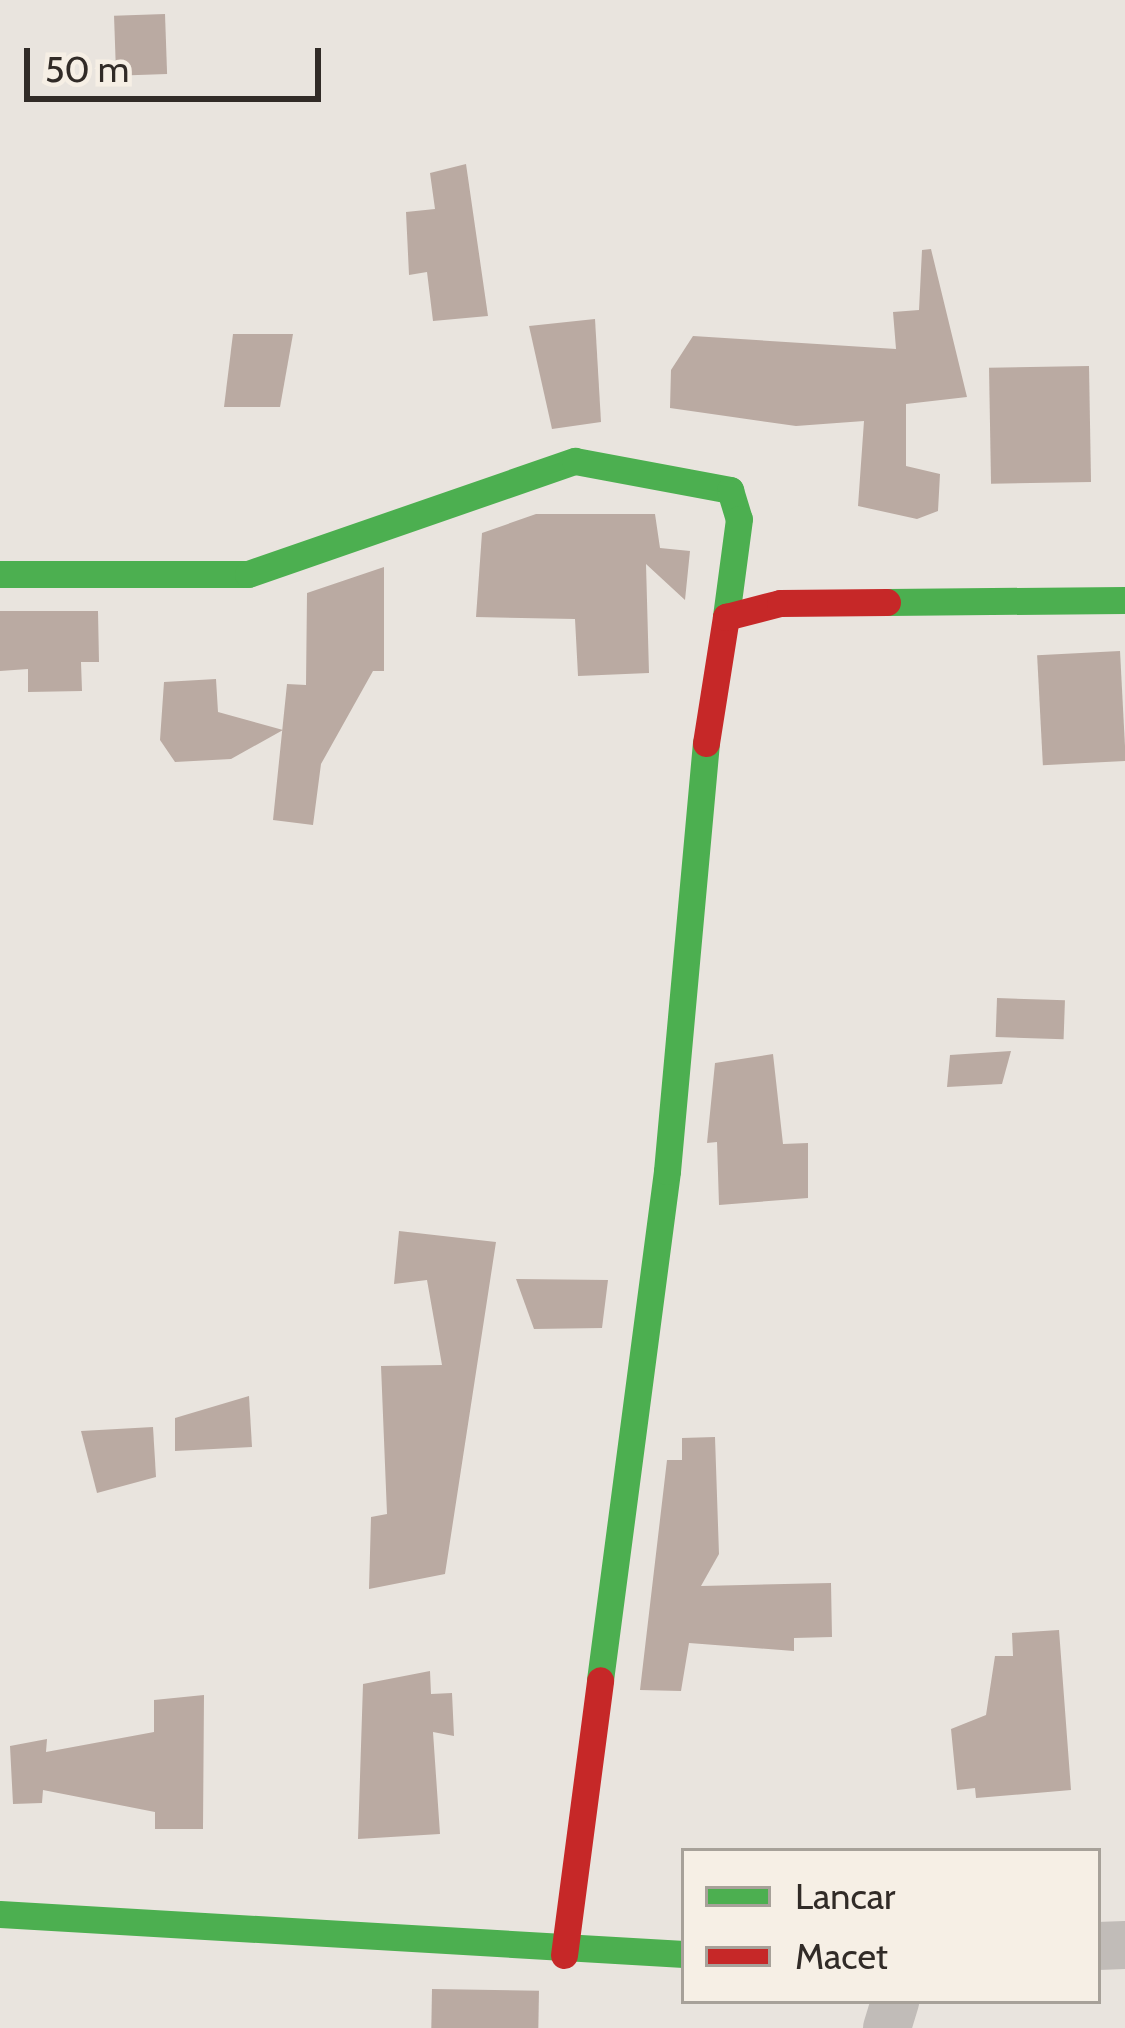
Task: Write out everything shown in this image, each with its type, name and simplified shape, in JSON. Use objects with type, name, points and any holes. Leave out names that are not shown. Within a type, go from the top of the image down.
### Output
[{"type":"street","points":[[0,574],[248,574],[575,461],[730,490],[739,519],[564,1955]]},
{"type":"street","points":[[726,617],[780,603],[1125,600]]},
{"type":"street","points":[[0,1914],[564,1955],[681,1954]]},
{"type":"building","points":[[165,14],[167,74],[116,76],[114,16]]},
{"type":"building","points":[[466,164],[488,316],[433,321],[427,272],[409,275],[406,212],[435,209],[430,173]]},
{"type":"building","points":[[931,249],[967,397],[906,404],[906,466],[940,474],[938,511],[917,519],[858,506],[864,421],[796,426],[670,408],[671,370],[693,336],[896,349],[893,312],[919,310],[922,250]]},
{"type":"building","points":[[595,319],[601,422],[552,429],[529,326]]},
{"type":"building","points":[[233,334],[293,334],[280,407],[224,407]]},
{"type":"building","points":[[1089,366],[1091,482],[991,484],[989,368]]},
{"type":"building","points":[[536,514],[655,514],[660,548],[690,551],[685,600],[646,564],[649,673],[578,676],[575,619],[476,617],[482,533]]},
{"type":"building","points":[[384,567],[384,671],[373,671],[321,764],[313,825],[273,820],[287,684],[306,685],[307,593]]},
{"type":"building","points":[[0,611],[98,611],[99,662],[81,662],[82,691],[28,692],[28,669],[0,671]]},
{"type":"building","points":[[1120,651],[1125,761],[1043,765],[1037,655]]},
{"type":"building","points":[[216,679],[218,712],[283,730],[231,759],[175,762],[160,740],[164,682]]},
{"type":"building","points":[[997,998],[1065,1000],[1064,1039],[996,1037]]},
{"type":"building","points":[[1011,1051],[1002,1084],[947,1087],[950,1055]]},
{"type":"building","points":[[773,1054],[783,1144],[808,1143],[808,1198],[719,1205],[717,1142],[707,1143],[715,1063]]},
{"type":"building","points":[[399,1231],[496,1242],[445,1574],[369,1589],[371,1517],[387,1514],[381,1366],[442,1365],[427,1280],[394,1284]]},
{"type":"building","points":[[516,1279],[608,1280],[602,1328],[534,1329]]},
{"type":"building","points":[[249,1396],[252,1447],[175,1451],[175,1418]]},
{"type":"building","points":[[153,1427],[156,1477],[97,1493],[81,1431]]},
{"type":"building","points":[[715,1437],[719,1554],[701,1586],[831,1583],[832,1637],[794,1638],[794,1651],[689,1643],[681,1691],[640,1690],[667,1460],[682,1460],[682,1438]]},
{"type":"building","points":[[1059,1630],[1071,1790],[976,1798],[975,1788],[957,1790],[951,1729],[986,1715],[995,1656],[1013,1656],[1012,1633]]},
{"type":"building","points":[[430,1671],[431,1694],[452,1693],[454,1736],[433,1732],[440,1834],[358,1839],[363,1684]]},
{"type":"building","points":[[204,1695],[203,1829],[155,1829],[155,1812],[43,1790],[42,1803],[13,1804],[10,1746],[47,1739],[46,1752],[154,1732],[154,1700]]},
{"type":"building","points":[[432,1989],[539,1991],[538,2028],[431,2028]]},
{"type":"traffic: fast","points":[[0,574],[248,574],[575,461],[730,490],[739,519],[726,617]]},
{"type":"traffic: fast","points":[[887,602],[1125,600]]},
{"type":"traffic: fast","points":[[600,1680],[667,1171],[706,743]]},
{"type":"traffic: fast","points":[[0,1914],[681,1954]]},
{"type":"traffic: jam","points":[[706,743],[726,617],[780,603],[887,602]]},
{"type":"traffic: jam","points":[[564,1955],[600,1680]]}]
